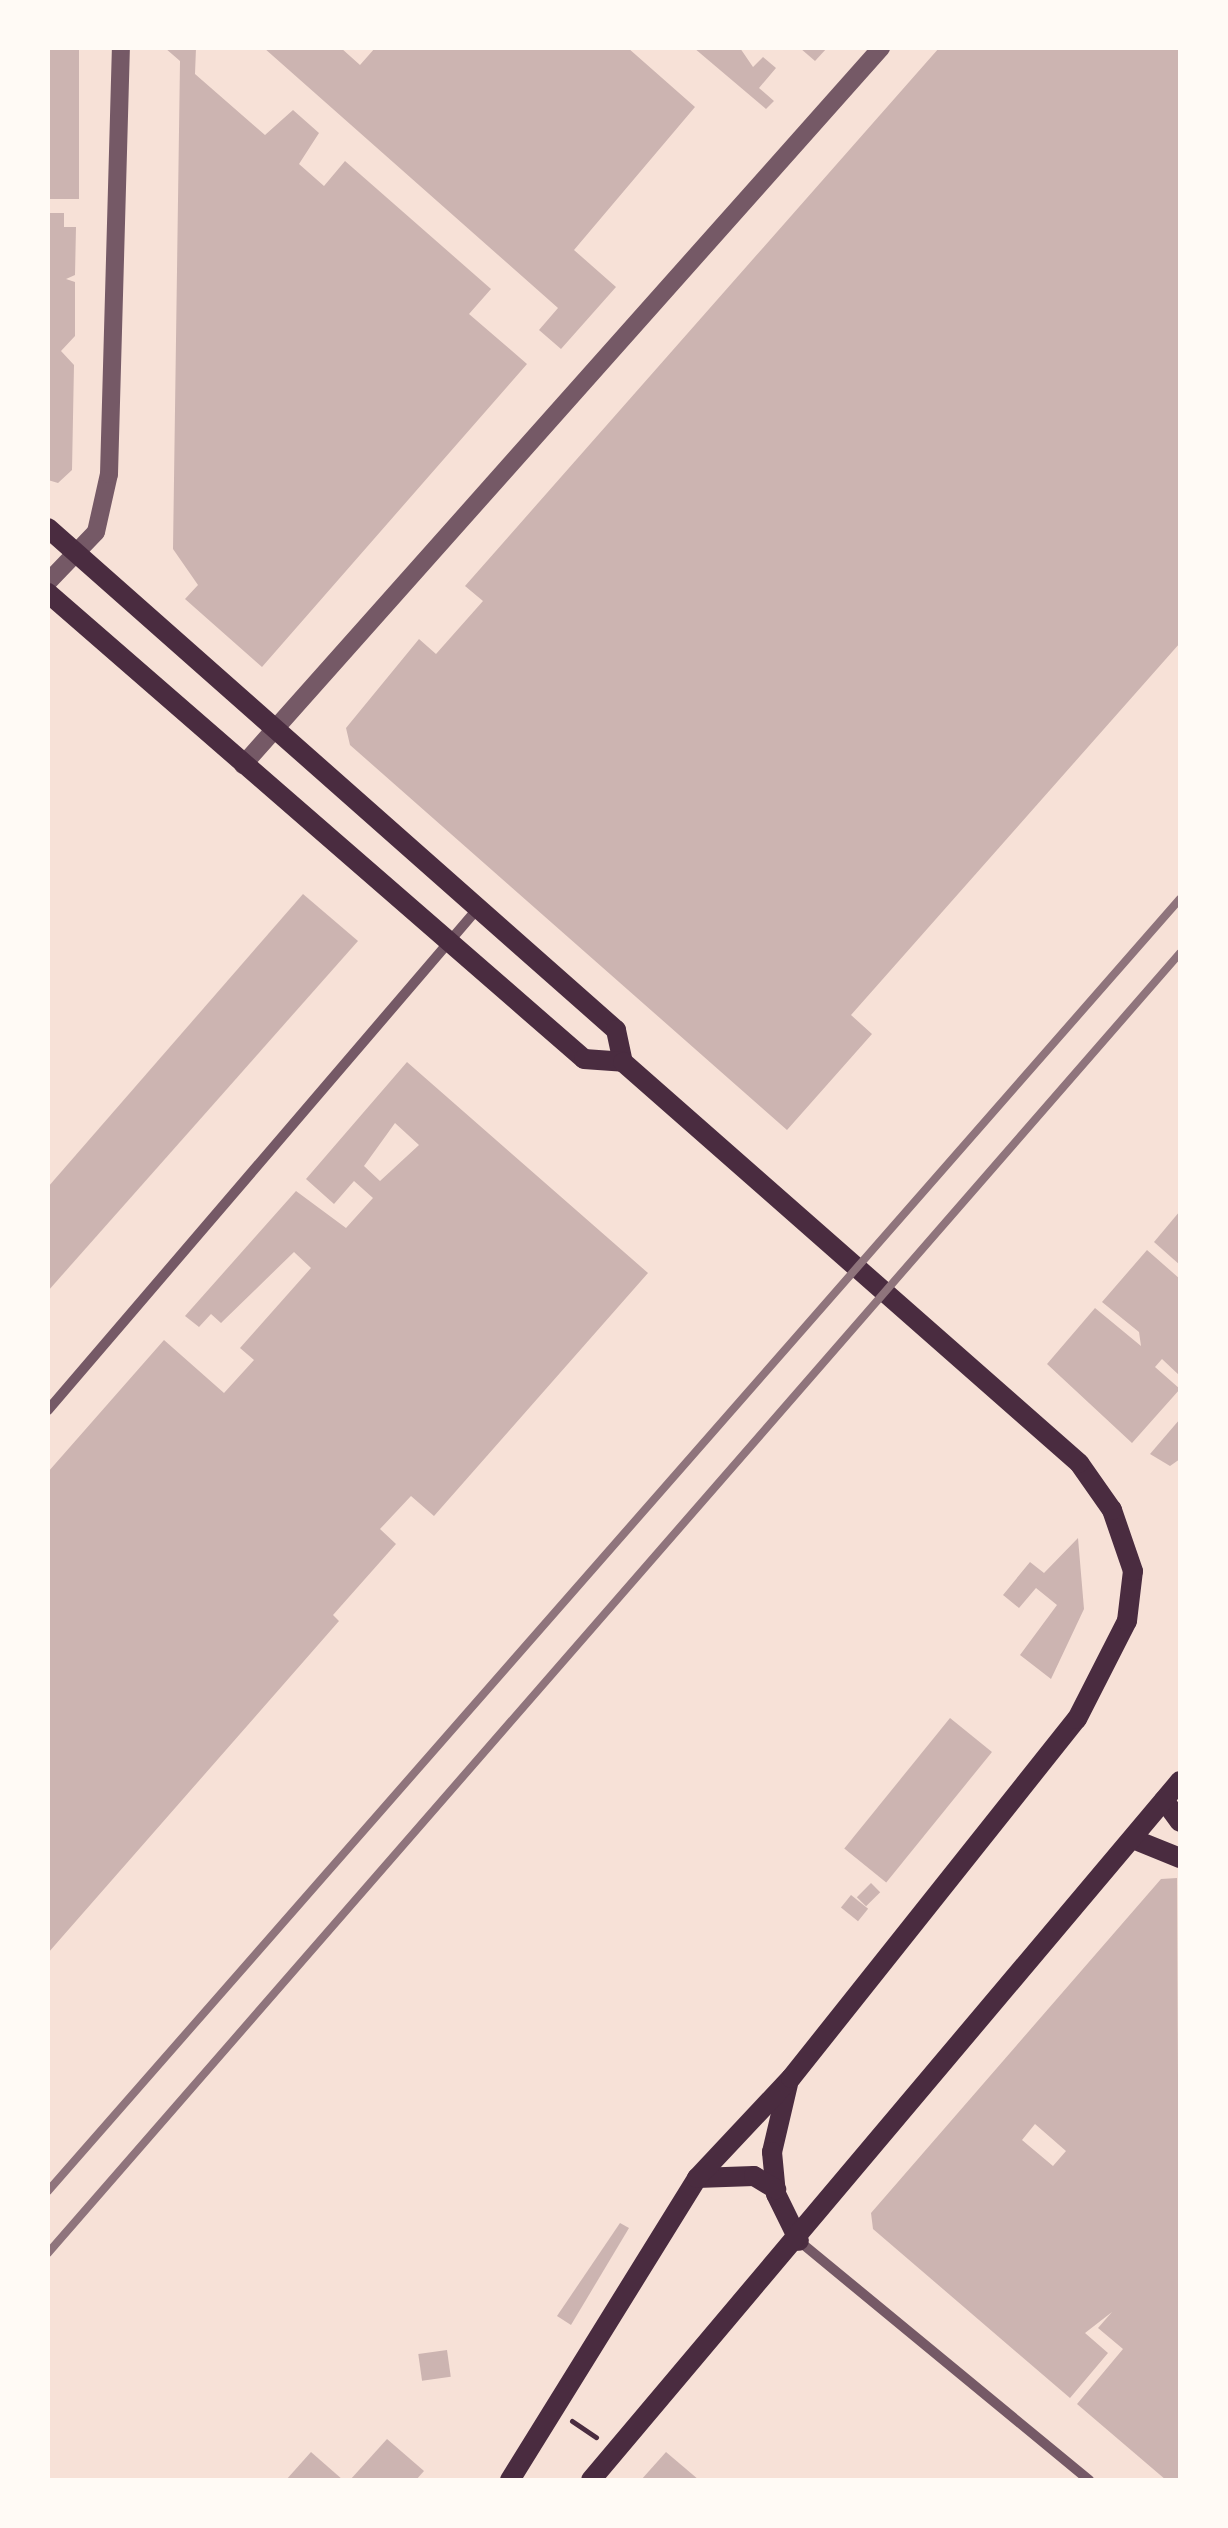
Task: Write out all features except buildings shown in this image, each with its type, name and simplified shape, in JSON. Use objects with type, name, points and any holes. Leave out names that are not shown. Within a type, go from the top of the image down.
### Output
[{"type":"main road","points":[[48,528],[616,1030],[623,1062],[1079,1463],[1112,1510],[1132,1570],[1127,1621],[1106,1675],[790,2078],[697,2178],[510,2480]]},
{"type":"main road","points":[[48,592],[448,945],[584,1059],[623,1062]]},
{"type":"main road","points":[[591,2480],[799,2241],[1180,1781]]},
{"type":"main road","points":[[1164,1800],[1180,1822]]},
{"type":"main road","points":[[1133,1838],[1180,1858]]},
{"type":"main road","points":[[790,2078],[773,2130],[776,2189],[799,2241]]},
{"type":"main road","points":[[697,2178],[754,2176],[776,2189]]},
{"type":"street","points":[[48,582],[96,532],[109,474],[120,48]]},
{"type":"street","points":[[243,765],[881,48]]},
{"type":"street","points":[[48,1410],[480,907]]},
{"type":"street","points":[[799,2241],[1090,2480]]},
{"type":"path","points":[[554,2408],[615,2450]]},
{"type":"railway","points":[[48,2191],[1180,899]]},
{"type":"railway","points":[[48,2253],[1180,953]]}]
